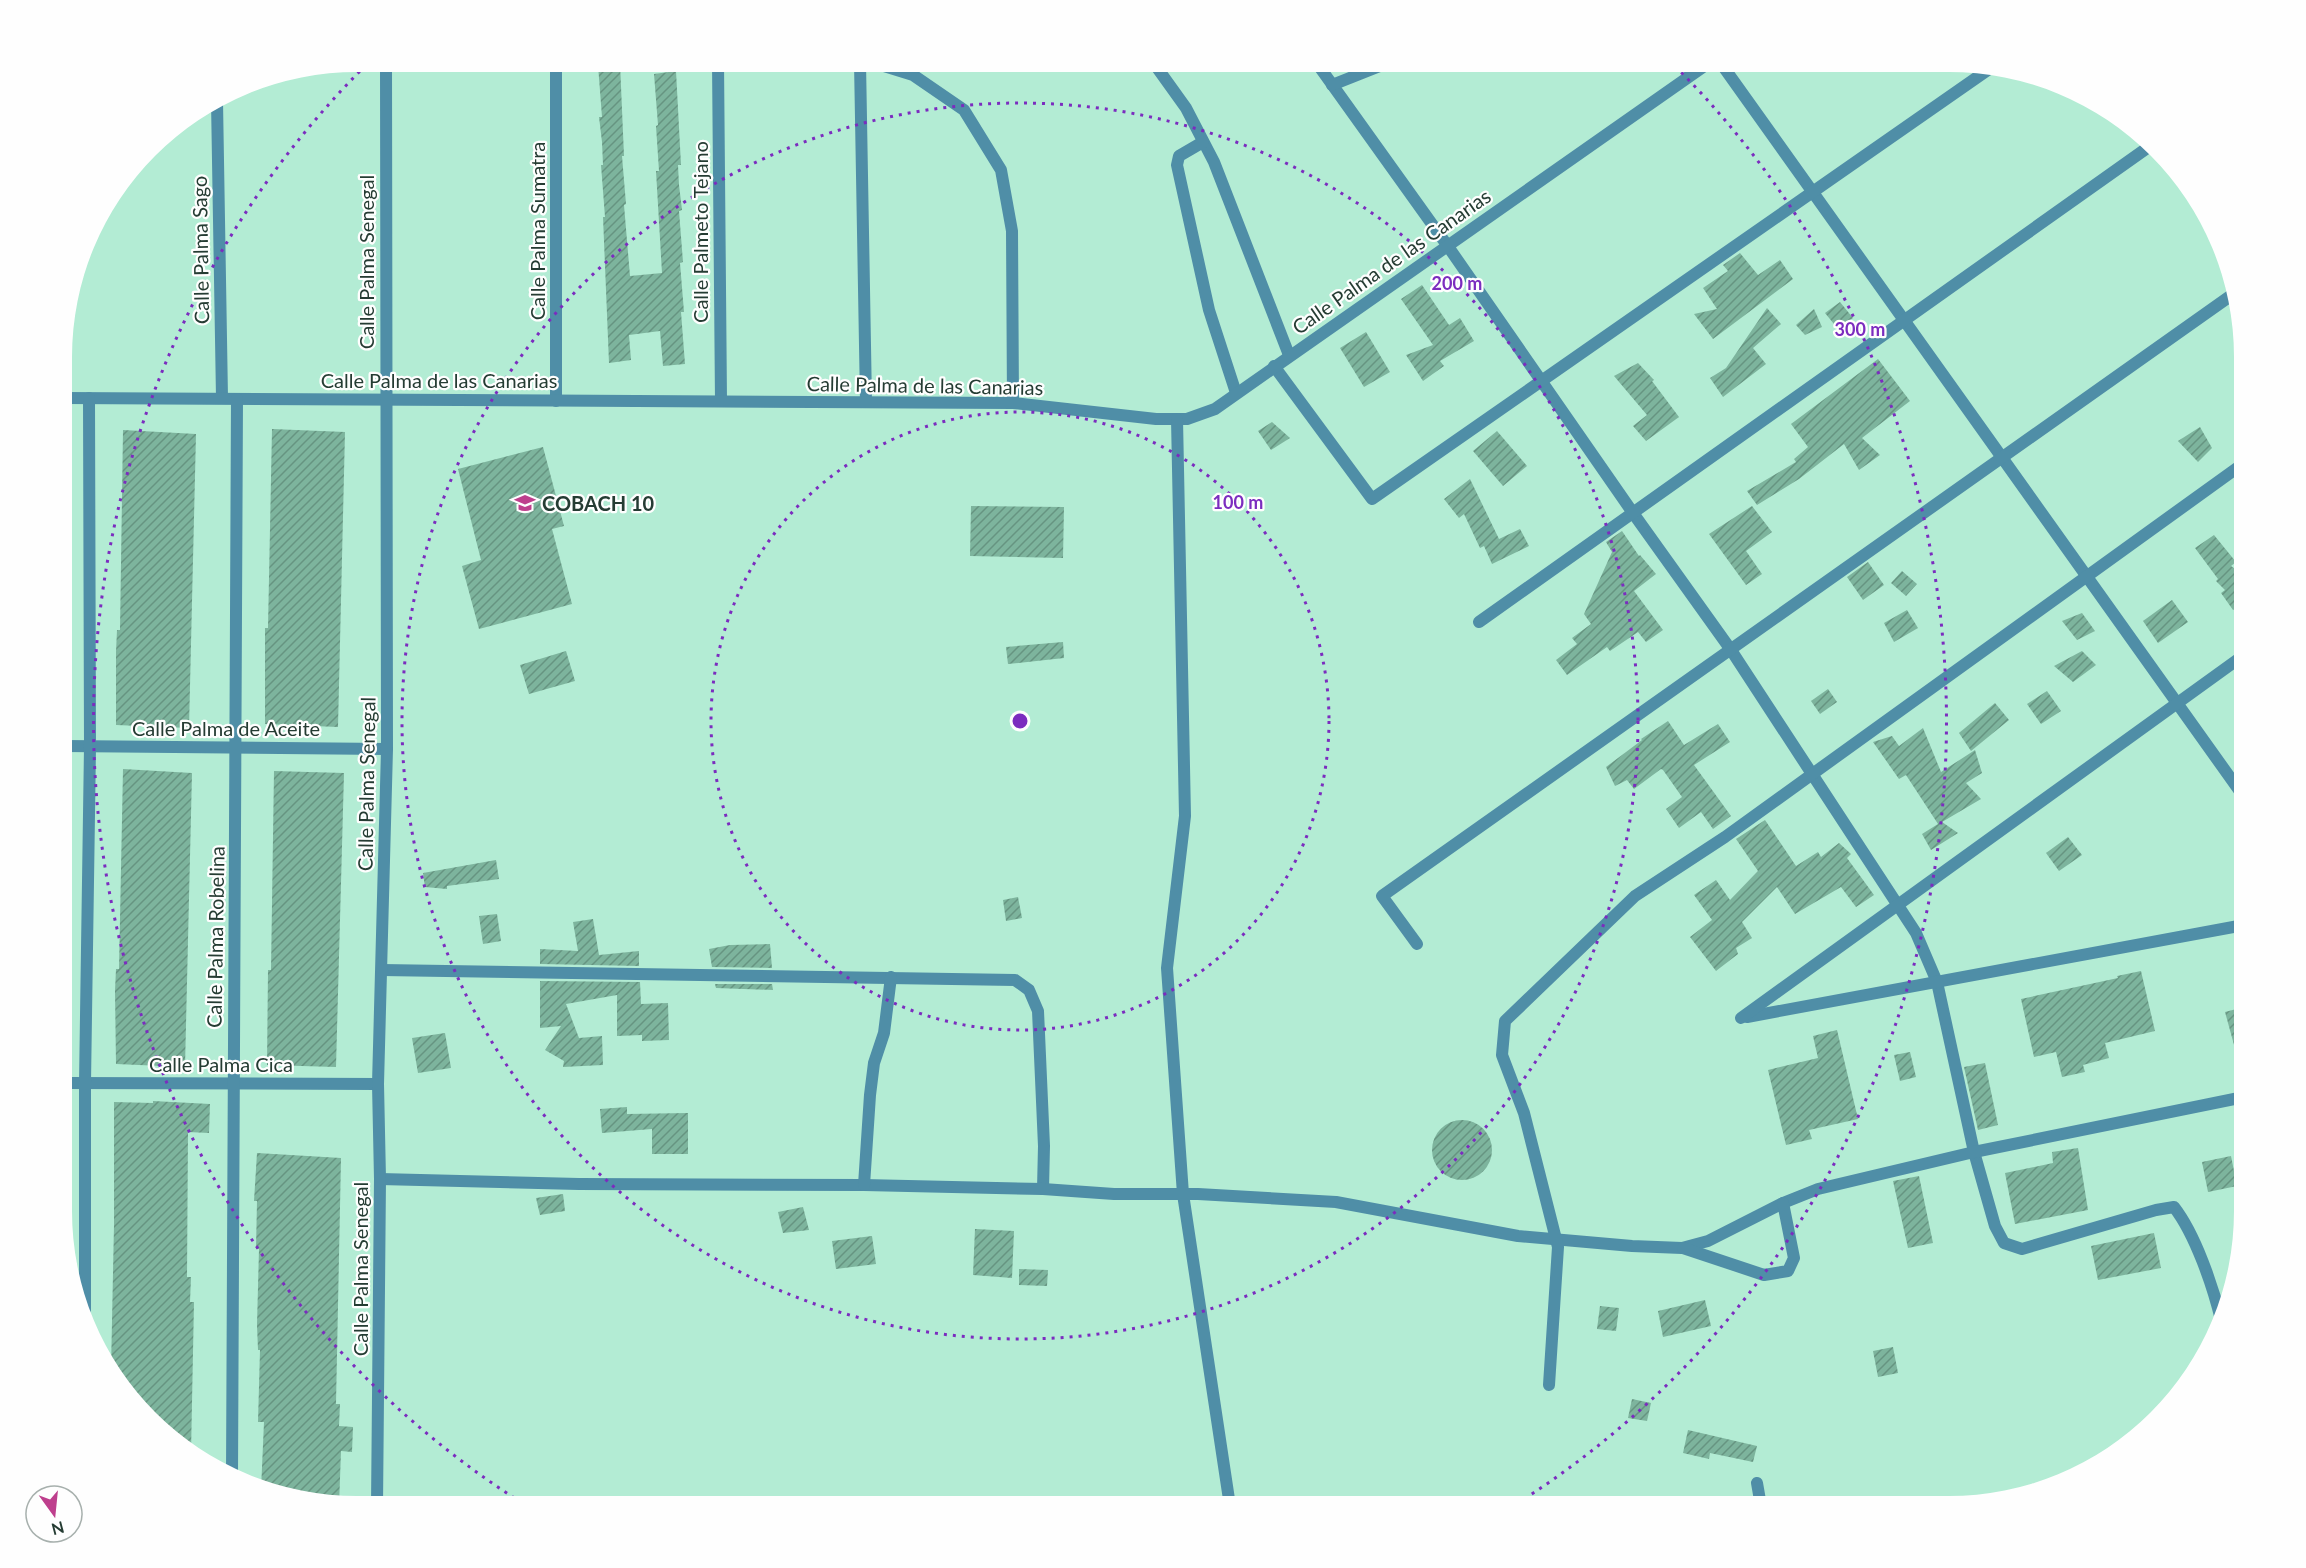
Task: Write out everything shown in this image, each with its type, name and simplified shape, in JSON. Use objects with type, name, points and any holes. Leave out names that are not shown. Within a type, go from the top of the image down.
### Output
[{"type":"street","name":"Calle Palma Senegal","points":[[377,1496],[380,1179],[378,1084],[387,749],[385,400],[388,72]]},
{"type":"street","name":"Calle Palma Sumatra","points":[[556,72],[556,401]]},
{"type":"street","name":"Calle Palmeto Tejano","points":[[718,72],[721,401]]},
{"type":"street","points":[[860,72],[866,402]]},
{"type":"street","points":[[903,72],[913,75],[964,111],[1001,170],[1012,231],[1013,403]]},
{"type":"street","points":[[1160,72],[1186,108],[1219,173],[1289,355]]},
{"type":"street","points":[[1323,72],[1448,245],[1540,382],[1731,650],[1916,933],[1937,982],[1974,1152],[1995,1226],[2004,1243],[2022,1249],[2156,1210],[2174,1207],[2185,1221],[2218,1306]]},
{"type":"street","points":[[1332,85],[1365,72]]},
{"type":"street","name":"Calle Palma de las Canarias","points":[[72,398],[1013,403],[1156,419],[1187,419],[1215,409],[1695,72]]},
{"type":"street","points":[[1727,72],[2234,782]]},
{"type":"street","points":[[1274,366],[1372,499],[1982,74]]},
{"type":"street","name":"Calle Palma Sago","points":[[217,108],[222,399]]},
{"type":"street","points":[[1203,141],[1179,156],[1177,165],[1209,310],[1236,393]]},
{"type":"street","points":[[1479,622],[2145,150]]},
{"type":"street","points":[[1417,945],[1382,896],[2228,298]]},
{"type":"street","points":[[85,1296],[85,1083],[90,747],[89,398]]},
{"type":"street","name":"Calle Palma Robelina","points":[[232,1467],[237,399]]},
{"type":"street","points":[[1177,419],[1185,816],[1167,968],[1183,1194],[1228,1496]]},
{"type":"street","points":[[1549,1385],[1558,1247],[1524,1113],[1502,1055],[1505,1021],[1635,896],[1725,837],[2234,471]]},
{"type":"street","points":[[2234,662],[1741,1018],[2234,927]]},
{"type":"street","name":"Calle Palma de Aceite","points":[[72,746],[387,749]]},
{"type":"street","points":[[382,970],[1015,980],[1029,990],[1038,1011],[1044,1146],[1043,1190]]},
{"type":"street","points":[[864,1185],[874,1063],[884,1033],[891,977]]},
{"type":"street","name":"Calle Palma Cica","points":[[72,1083],[378,1084]]},
{"type":"street","points":[[1682,1248],[1708,1241],[1783,1203],[1818,1189],[1974,1152],[2234,1099]]},
{"type":"street","points":[[380,1179],[579,1184],[864,1185],[1114,1194],[1183,1194],[1336,1202],[1518,1236],[1682,1248],[1764,1275],[1788,1271],[1794,1258],[1783,1203]]},
{"type":"street","points":[[1758,1483],[1760,1496]]},
{"type":"building","points":[[599,72],[620,72],[624,156],[622,156],[626,204],[624,205],[630,276],[662,273],[656,171],[659,171],[656,126],[658,125],[654,74],[676,72],[681,165],[678,165],[682,210],[679,211],[683,262],[680,263],[684,312],[681,312],[685,364],[663,366],[660,331],[629,335],[631,360],[609,363],[603,217],[605,217],[601,165],[603,165],[599,117],[602,117]]},
{"type":"building","points":[[1740,253],[1758,275],[1780,260],[1793,279],[1713,339],[1694,314],[1717,309],[1703,288],[1728,271],[1723,265]]},
{"type":"building","points":[[1422,285],[1449,325],[1460,318],[1474,341],[1440,361],[1444,366],[1423,381],[1406,355],[1433,345],[1401,299]]},
{"type":"building","points":[[1840,302],[1853,318],[1838,329],[1825,313]]},
{"type":"building","points":[[1767,308],[1781,324],[1753,348],[1766,364],[1723,397],[1710,378],[1726,368]]},
{"type":"building","points":[[1814,309],[1822,327],[1805,335],[1796,325]]},
{"type":"building","points":[[1366,332],[1390,372],[1364,387],[1340,348]]},
{"type":"building","points":[[1878,359],[1910,401],[1862,438],[1880,455],[1859,470],[1844,444],[1799,479],[1757,505],[1747,491],[1796,462],[1794,459],[1808,447],[1791,424]]},
{"type":"building","points":[[1638,363],[1654,380],[1652,381],[1679,417],[1646,441],[1633,426],[1647,415],[1614,376]]},
{"type":"building","points":[[1272,422],[1290,438],[1271,450],[1258,431]]},
{"type":"building","points":[[2200,427],[2212,448],[2198,462],[2178,441]]},
{"type":"building","points":[[272,429],[345,432],[338,727],[265,724],[265,628],[268,628]]},
{"type":"building","points":[[123,430],[196,434],[189,728],[116,725]]},
{"type":"building","points":[[1497,431],[1527,466],[1503,486],[1473,451]]},
{"type":"building","points":[[543,447],[564,526],[552,529],[572,604],[479,629],[462,566],[481,560],[458,469]]},
{"type":"building","points":[[1470,479],[1499,539],[1520,529],[1529,546],[1492,564],[1484,546],[1480,548],[1464,514],[1459,518],[1444,499]]},
{"type":"building","points":[[971,506],[1064,507],[1063,558],[970,556]]},
{"type":"building","points":[[1752,506],[1772,532],[1746,551],[1762,574],[1746,585],[1709,534]]},
{"type":"building","points":[[1622,531],[1639,556],[1656,574],[1634,591],[1663,630],[1646,642],[1638,632],[1610,651],[1607,647],[1567,675],[1556,660],[1577,644],[1572,638],[1591,624],[1584,614],[1612,552],[1606,542]]},
{"type":"building","points":[[2214,535],[2234,560],[2231,566],[2234,568],[2233,610],[2221,593],[2225,590],[2216,581],[2218,579],[2195,548]]},
{"type":"building","points":[[1868,562],[1884,585],[1863,600],[1847,577]]},
{"type":"building","points":[[1902,571],[1917,584],[1906,596],[1891,583]]},
{"type":"building","points":[[2172,600],[2188,622],[2158,643],[2143,621]]},
{"type":"building","points":[[1907,610],[1918,628],[1894,642],[1884,623]]},
{"type":"building","points":[[2082,613],[2095,631],[2077,640],[2062,621]]},
{"type":"building","points":[[1063,642],[1064,658],[1008,664],[1006,647]]},
{"type":"building","points":[[566,651],[575,681],[529,694],[520,665]]},
{"type":"building","points":[[2082,651],[2096,665],[2073,682],[2054,666]]},
{"type":"building","points":[[1828,689],[1837,702],[1820,714],[1811,701]]},
{"type":"building","points":[[2047,691],[2061,711],[2041,724],[2027,704]]},
{"type":"building","points":[[1995,703],[2009,720],[1971,751],[1959,733]]},
{"type":"building","points":[[1668,721],[1684,745],[1718,724],[1730,742],[1694,765],[1731,816],[1713,829],[1701,812],[1679,828],[1666,809],[1682,797],[1663,770],[1661,769],[1634,789],[1627,780],[1615,786],[1606,767]]},
{"type":"building","points":[[1923,728],[1941,772],[1975,750],[1982,773],[1966,783],[1981,799],[1942,822],[1958,833],[1931,850],[1922,834],[1938,824],[1906,775],[1899,779],[1873,742],[1892,736],[1899,746]]},
{"type":"building","points":[[123,769],[192,773],[185,1067],[116,1064],[115,991],[116,969],[119,969]]},
{"type":"building","points":[[274,771],[344,773],[336,1067],[267,1065]]},
{"type":"building","points":[[1765,820],[1796,866],[1818,852],[1821,857],[1839,843],[1851,854],[1847,858],[1874,895],[1856,907],[1841,887],[1795,914],[1777,887],[1742,922],[1752,938],[1736,948],[1738,954],[1716,971],[1690,937],[1712,920],[1694,895],[1716,880],[1730,900],[1758,871],[1736,839]]},
{"type":"building","points":[[2068,837],[2082,855],[2059,871],[2046,853]]},
{"type":"building","points":[[496,860],[499,879],[447,886],[447,889],[425,887],[423,873]]},
{"type":"building","points":[[1018,897],[1022,918],[1006,921],[1003,900]]},
{"type":"building","points":[[497,914],[501,941],[483,944],[479,916]]},
{"type":"building","points":[[593,919],[599,955],[639,951],[639,966],[540,964],[540,949],[578,951],[573,922]]},
{"type":"building","points":[[770,944],[772,968],[712,967],[709,949],[730,945]]},
{"type":"building","points":[[2141,971],[2155,1031],[2105,1043],[2109,1058],[2083,1065],[2085,1072],[2062,1077],[2056,1052],[2034,1057],[2021,999]]},
{"type":"building","points":[[540,981],[640,982],[641,1004],[668,1003],[669,1040],[642,1041],[642,1035],[617,1036],[617,995],[566,1004],[579,1038],[602,1036],[603,1065],[563,1067],[564,1061],[545,1050],[561,1026],[540,1028]]},
{"type":"building","points":[[715,984],[772,984],[773,990],[716,988]]},
{"type":"building","points":[[2234,1010],[2234,1045],[2225,1012]]},
{"type":"building","points":[[1837,1030],[1858,1119],[1809,1130],[1812,1139],[1786,1145],[1768,1070],[1818,1058],[1813,1036]]},
{"type":"building","points":[[445,1033],[451,1068],[418,1073],[412,1038]]},
{"type":"building","points":[[1910,1052],[1916,1077],[1900,1081],[1894,1055]]},
{"type":"building","points":[[1985,1063],[1998,1125],[1978,1130],[1964,1067]]},
{"type":"building","points":[[153,1101],[210,1104],[209,1133],[188,1132],[187,1277],[191,1277],[190,1302],[194,1302],[191,1443],[155,1413],[131,1385],[111,1356],[114,1102],[153,1103]]},
{"type":"building","points":[[627,1107],[627,1114],[688,1113],[688,1154],[652,1154],[652,1129],[602,1133],[600,1109]]},
{"type":"building","points":[[1462,1120],[1483,1129],[1492,1150],[1483,1171],[1462,1180],[1441,1171],[1432,1150],[1441,1129]]},
{"type":"building","points":[[2078,1148],[2088,1210],[2015,1224],[2005,1173],[2053,1163],[2052,1152]]},
{"type":"building","points":[[257,1153],[341,1158],[336,1404],[340,1404],[339,1426],[353,1427],[352,1452],[341,1451],[339,1495],[301,1491],[261,1480],[264,1422],[258,1422],[259,1249],[256,1249],[257,1201],[254,1201]]},
{"type":"building","points":[[2231,1156],[2234,1187],[2208,1192],[2202,1162]]},
{"type":"building","points":[[1919,1176],[1933,1243],[1908,1248],[1893,1181]]},
{"type":"building","points":[[563,1194],[565,1211],[540,1215],[536,1198]]},
{"type":"building","points":[[803,1207],[809,1230],[783,1233],[778,1212]]},
{"type":"building","points":[[975,1229],[1014,1231],[1012,1278],[973,1275]]},
{"type":"building","points":[[2154,1233],[2161,1268],[2098,1280],[2091,1246]]},
{"type":"building","points":[[872,1236],[876,1264],[836,1269],[832,1241]]},
{"type":"building","points":[[1019,1269],[1048,1270],[1047,1286],[1019,1285]]},
{"type":"building","points":[[1705,1300],[1711,1326],[1663,1337],[1658,1311]]},
{"type":"building","points":[[1600,1306],[1619,1308],[1616,1331],[1597,1329]]},
{"type":"building","points":[[1893,1347],[1898,1373],[1878,1377],[1873,1351]]},
{"type":"building","points":[[1632,1399],[1651,1403],[1647,1421],[1628,1418]]},
{"type":"building","points":[[1688,1430],[1757,1446],[1753,1462],[1710,1453],[1709,1459],[1683,1453]]},
{"type":"place","name":"COBACH 10","points":[[525,503]]}]
